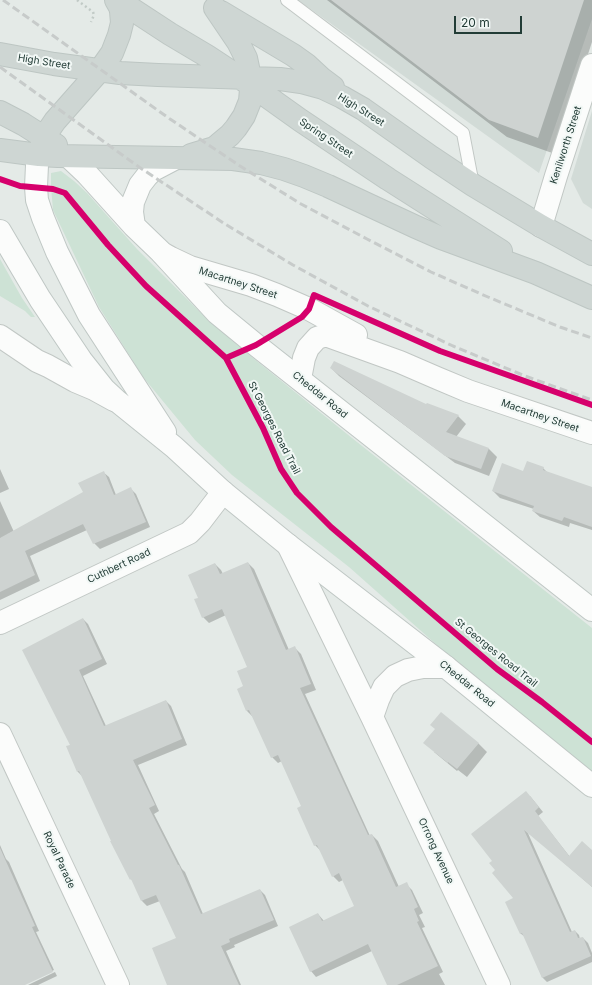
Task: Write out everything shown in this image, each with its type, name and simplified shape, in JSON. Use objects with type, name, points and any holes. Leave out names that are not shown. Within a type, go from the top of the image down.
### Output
[{"type":"main road","name":"Cheddar Road","points":[[42,146],[54,121],[100,70],[112,53],[119,35],[122,18],[117,0]]},
{"type":"main road","name":"Spring Street","points":[[117,0],[247,80],[300,120],[388,179],[536,273]]},
{"type":"main road","points":[[177,158],[202,152],[218,145],[230,135],[239,124],[247,111],[250,101],[247,80],[247,63],[243,52],[209,4]]},
{"type":"main road","points":[[209,4],[293,55],[307,65],[329,85],[363,109]]},
{"type":"main road","name":"High Street","points":[[0,54],[54,64],[120,73],[247,80],[285,79],[313,85],[338,95],[363,109],[473,185],[541,226],[592,254]]},
{"type":"main road","points":[[0,112],[23,124],[42,146],[69,157],[242,160],[284,169],[328,186],[442,238],[536,273],[592,298]]},
{"type":"main road","points":[[0,150],[42,146]]},
{"type":"street","name":"Kenilworth Street","points":[[541,226],[592,65]]},
{"type":"street","name":"Cheddar Road","points":[[42,146],[37,165],[37,200],[57,252],[89,315],[174,447]]},
{"type":"street","name":"Cheddar Road","points":[[69,157],[87,174],[217,313],[592,610]]},
{"type":"street","points":[[134,226],[132,212],[133,202],[140,185],[153,170],[177,158]]},
{"type":"street","name":"Cheddar Road","points":[[0,231],[40,299],[81,360],[104,389],[174,447],[223,492],[288,545],[446,666],[592,786]]},
{"type":"street","name":"Macartney Street","points":[[160,251],[190,267],[251,285],[309,309],[350,331],[400,362]]},
{"type":"street","name":"Cheddar Road","points":[[0,336],[37,361],[117,401]]},
{"type":"street","name":"Macartney Street","points":[[300,379],[302,364],[306,352],[317,338],[328,336],[400,362],[468,390],[592,433]]},
{"type":"street","name":"Cuthbert Road","points":[[0,623],[185,535],[196,526],[223,492]]},
{"type":"street","name":"Orrong Avenue","points":[[288,545],[372,717],[499,985]]},
{"type":"street","points":[[372,717],[384,687],[395,676],[416,668],[446,666]]},
{"type":"street","name":"Royal Parade","points":[[0,734],[118,985]]},
{"type":"lane","points":[[287,0],[463,133],[473,185]]},
{"type":"path","points":[[76,0],[94,12],[92,22]]},
{"type":"shaded area","points":[[298,0],[592,0],[592,19],[539,173]]},
{"type":"shaded area","points":[[592,111],[592,209],[583,203],[571,179]]},
{"type":"green space","points":[[61,171],[87,193],[137,249],[209,321],[357,442],[592,628],[592,775],[438,646],[349,567],[232,475],[195,440],[143,377],[99,307],[53,210],[51,173]]},
{"type":"green space","points":[[0,259],[22,298],[35,317],[31,317],[25,311],[0,296]]},
{"type":"building","points":[[331,0],[584,0],[538,138],[489,120]]},
{"type":"building","points":[[334,361],[426,404],[427,403],[459,415],[446,432],[489,448],[481,469],[445,456],[330,368]]},
{"type":"building","points":[[527,461],[544,467],[543,470],[592,487],[592,527],[564,517],[562,521],[532,511],[534,506],[492,491],[502,463],[523,471]]},
{"type":"building","points":[[104,471],[114,495],[131,487],[146,522],[93,544],[83,524],[25,551],[35,575],[0,592],[0,538],[83,492],[78,483]]},
{"type":"building","points":[[248,562],[286,650],[295,646],[311,684],[300,688],[368,835],[372,834],[396,887],[407,882],[418,907],[414,909],[419,921],[417,922],[438,966],[397,985],[387,985],[368,944],[310,972],[289,927],[318,913],[322,921],[354,906],[339,873],[332,877],[317,845],[314,846],[297,808],[301,806],[278,755],[271,758],[249,710],[246,711],[237,689],[243,686],[237,671],[247,667],[222,609],[202,618],[194,599],[198,598],[188,575],[215,563],[220,574]]},
{"type":"building","points":[[83,618],[102,659],[79,670],[104,726],[166,700],[182,739],[133,760],[155,805],[149,808],[179,865],[201,914],[260,889],[274,920],[229,939],[230,942],[221,946],[239,985],[167,985],[152,948],[176,938],[156,895],[141,901],[131,879],[130,880],[110,841],[79,771],[77,772],[66,746],[70,745],[22,650]]},
{"type":"building","points":[[441,712],[479,743],[457,769],[423,743],[435,729],[430,725]]},
{"type":"building","points":[[526,791],[539,807],[535,811],[569,856],[582,841],[592,850],[592,887],[524,830],[570,932],[575,930],[578,938],[583,937],[591,956],[542,978],[522,933],[520,934],[505,902],[513,898],[492,873],[495,870],[489,863],[492,861],[471,834]]},
{"type":"building","points":[[0,848],[35,926],[32,927],[53,972],[25,985],[0,985]]},
{"type":"railway","points":[[3,0],[170,119],[240,166],[301,204],[431,272],[560,327],[592,338]]},
{"type":"railway","points":[[0,67],[139,167],[225,224],[293,265],[368,306],[453,346],[525,376],[592,400]]},
{"type":"cycle path","name":"St Georges Road Trail","points":[[0,179],[20,186],[53,189],[65,193],[108,245],[146,286],[226,358],[263,428],[281,469],[297,493],[331,527],[497,669],[542,702],[592,742]]},
{"type":"cycle path","points":[[226,358],[256,345],[302,317],[309,309],[314,295],[440,351],[592,405]]}]
